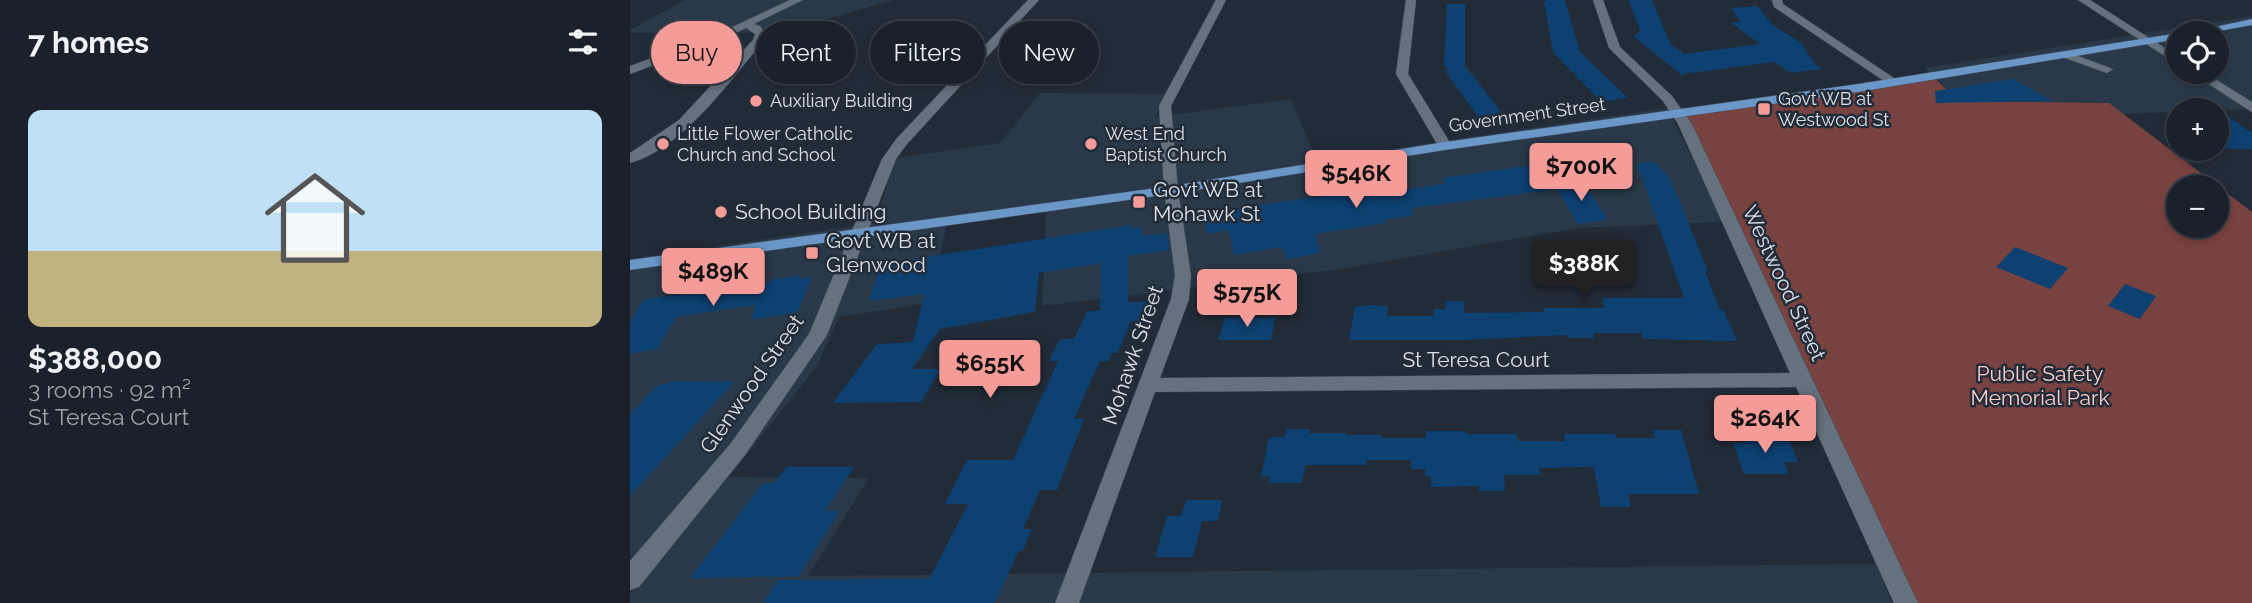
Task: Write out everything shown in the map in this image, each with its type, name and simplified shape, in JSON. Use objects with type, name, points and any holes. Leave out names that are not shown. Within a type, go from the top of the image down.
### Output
[{"type":"main road","points":[[2229,26],[2252,22]]},
{"type":"main road","name":"Government Street","points":[[630,265],[1171,190],[1445,146],[1894,82],[2166,38]]},
{"type":"street","points":[[630,69],[747,25],[798,0]]},
{"type":"street","name":"Glenwood Street","points":[[630,579],[738,449],[818,335],[889,159],[902,141],[1034,0]]},
{"type":"street","name":"Mohawk Street","points":[[1067,603],[1181,299],[1183,275],[1171,190],[1165,106],[1221,0]]},
{"type":"street","points":[[1410,0],[1402,74],[1445,146]]},
{"type":"street","name":"Westwood Street","points":[[1598,0],[1615,48],[1667,98],[1707,170],[1906,603]]},
{"type":"street","points":[[1777,0],[1778,5],[1795,17],[1894,82]]},
{"type":"street","points":[[2083,0],[2166,54]]},
{"type":"street","points":[[630,159],[656,147],[675,133],[758,41],[760,34],[756,28],[747,25]]},
{"type":"street","points":[[2066,55],[2107,69]]},
{"type":"street","points":[[2215,84],[2252,108]]},
{"type":"street","name":"St Teresa Court","points":[[1147,385],[1804,380]]},
{"type":"shaded area","points":[[685,0],[894,0],[818,21],[756,21],[756,33],[742,33],[742,21],[651,21],[651,33],[630,33],[630,30]]},
{"type":"shaded area","points":[[2252,16],[2252,109],[2229,110],[2229,98],[2166,98],[2166,112],[2123,114],[2109,103],[1960,101],[1925,68],[2166,30],[2166,84],[2229,84],[2229,21],[2221,21]]},
{"type":"shaded area","points":[[1040,93],[1166,94],[1155,117],[1291,99],[1316,160],[1667,108],[1724,222],[1577,228],[1341,269],[1042,306],[1046,211],[947,224],[929,303],[839,317],[817,366],[729,477],[869,478],[808,576],[1876,564],[1892,603],[630,603],[630,259],[875,223],[896,158],[1000,143]]},
{"type":"green space","name":"Public Safety Memorial Park","points":[[1932,76],[1960,101],[2109,103],[2166,146],[2166,161],[2185,161],[2203,175],[2166,175],[2166,238],[2229,238],[2229,194],[2252,212],[2252,603],[1906,603],[1677,113]]},
{"type":"building","points":[[1565,0],[1580,52],[1628,98],[1601,102],[1553,52],[1544,2]]},
{"type":"building","points":[[1629,0],[1652,0],[1670,43],[1684,54],[1760,44],[1731,23],[1741,22],[1731,8],[1757,6],[1773,25],[1800,42],[1816,65],[1822,69],[1791,73],[1774,62],[1683,74],[1684,77],[1634,37],[1640,30]]},
{"type":"building","points":[[1447,4],[1465,4],[1465,68],[1504,116],[1479,118],[1445,71],[1448,70],[1444,65]]},
{"type":"building","points":[[2013,79],[2052,101],[1936,103],[1935,91]]},
{"type":"building","points":[[2229,117],[2252,133],[2252,149],[2229,148]]},
{"type":"building","points":[[1653,161],[1670,178],[1708,271],[1705,271],[1720,310],[1723,309],[1737,341],[1643,339],[1641,333],[1593,333],[1594,338],[1567,338],[1567,335],[1465,340],[1349,340],[1355,307],[1368,305],[1388,306],[1387,316],[1433,316],[1433,309],[1445,309],[1445,301],[1464,301],[1464,313],[1544,312],[1544,308],[1604,308],[1602,298],[1684,298],[1637,164]]},
{"type":"building","points":[[1532,165],[1551,190],[1411,208],[1414,215],[1383,220],[1385,223],[1315,234],[1321,253],[1287,259],[1281,247],[1234,255],[1229,230],[1207,234],[1204,213],[1370,189],[1398,187],[1400,191],[1445,183],[1443,178]]},
{"type":"building","points":[[1583,183],[1608,219],[1578,224],[1555,186]]},
{"type":"building","points":[[1132,225],[1132,229],[1142,227],[1143,236],[1167,233],[1169,250],[1128,256],[1128,302],[1146,302],[1138,321],[1131,321],[1118,353],[1112,353],[1109,361],[1100,361],[1074,419],[1084,419],[1057,490],[1040,490],[1023,529],[1032,529],[1023,550],[1018,552],[995,603],[763,603],[778,580],[929,579],[968,504],[945,504],[967,460],[1013,460],[1058,361],[1049,361],[1060,339],[1074,339],[1087,311],[1100,311],[1101,263],[1039,273],[1035,312],[940,329],[912,369],[941,369],[921,402],[833,403],[877,344],[913,342],[924,294],[869,301],[881,264]]},
{"type":"building","points":[[2015,247],[2068,268],[2050,289],[1996,267]]},
{"type":"building","points":[[801,275],[799,279],[812,277],[798,312],[752,320],[755,305],[676,317],[658,349],[630,354],[630,322],[644,299],[769,283],[770,280]]},
{"type":"building","points":[[2125,284],[2156,296],[2140,319],[2108,306]]},
{"type":"building","points":[[1225,318],[1275,318],[1271,340],[1218,340]]},
{"type":"building","points":[[677,381],[734,382],[630,496],[630,414],[658,385]]},
{"type":"building","points":[[1286,429],[1310,429],[1309,433],[1382,435],[1382,438],[1426,438],[1426,431],[1465,431],[1466,434],[1517,434],[1518,441],[1565,441],[1564,434],[1615,434],[1616,438],[1655,438],[1653,430],[1681,430],[1699,494],[1628,494],[1631,507],[1601,507],[1594,467],[1539,468],[1540,475],[1504,475],[1505,491],[1479,491],[1479,486],[1431,487],[1431,476],[1425,476],[1425,469],[1411,469],[1411,460],[1367,460],[1367,465],[1305,465],[1302,483],[1268,483],[1270,476],[1261,477],[1269,437],[1284,437]]},
{"type":"building","points":[[1744,437],[1788,437],[1798,462],[1784,462],[1789,474],[1744,474],[1733,443],[1745,443]]},
{"type":"building","points":[[786,467],[854,467],[825,511],[840,510],[799,576],[690,578],[763,483],[774,483]]},
{"type":"building","points":[[1186,500],[1222,500],[1218,521],[1202,521],[1193,557],[1155,557],[1167,516],[1181,516]]},
{"type":"place","name":"Auxiliary Building","points":[[756,101]]},
{"type":"place","name":"Govt WB at Westwood St","points":[[1764,109]]},
{"type":"place","name":"Little Flower Catholic Church and School","points":[[663,144]]},
{"type":"place","name":"West End Baptist Church","points":[[1091,144]]},
{"type":"place","name":"Govt WB at Mohawk St","points":[[1139,202]]},
{"type":"place","name":"School Building","points":[[721,212]]},
{"type":"place","name":"Govt WB at Glenwood","points":[[812,253]]}]
